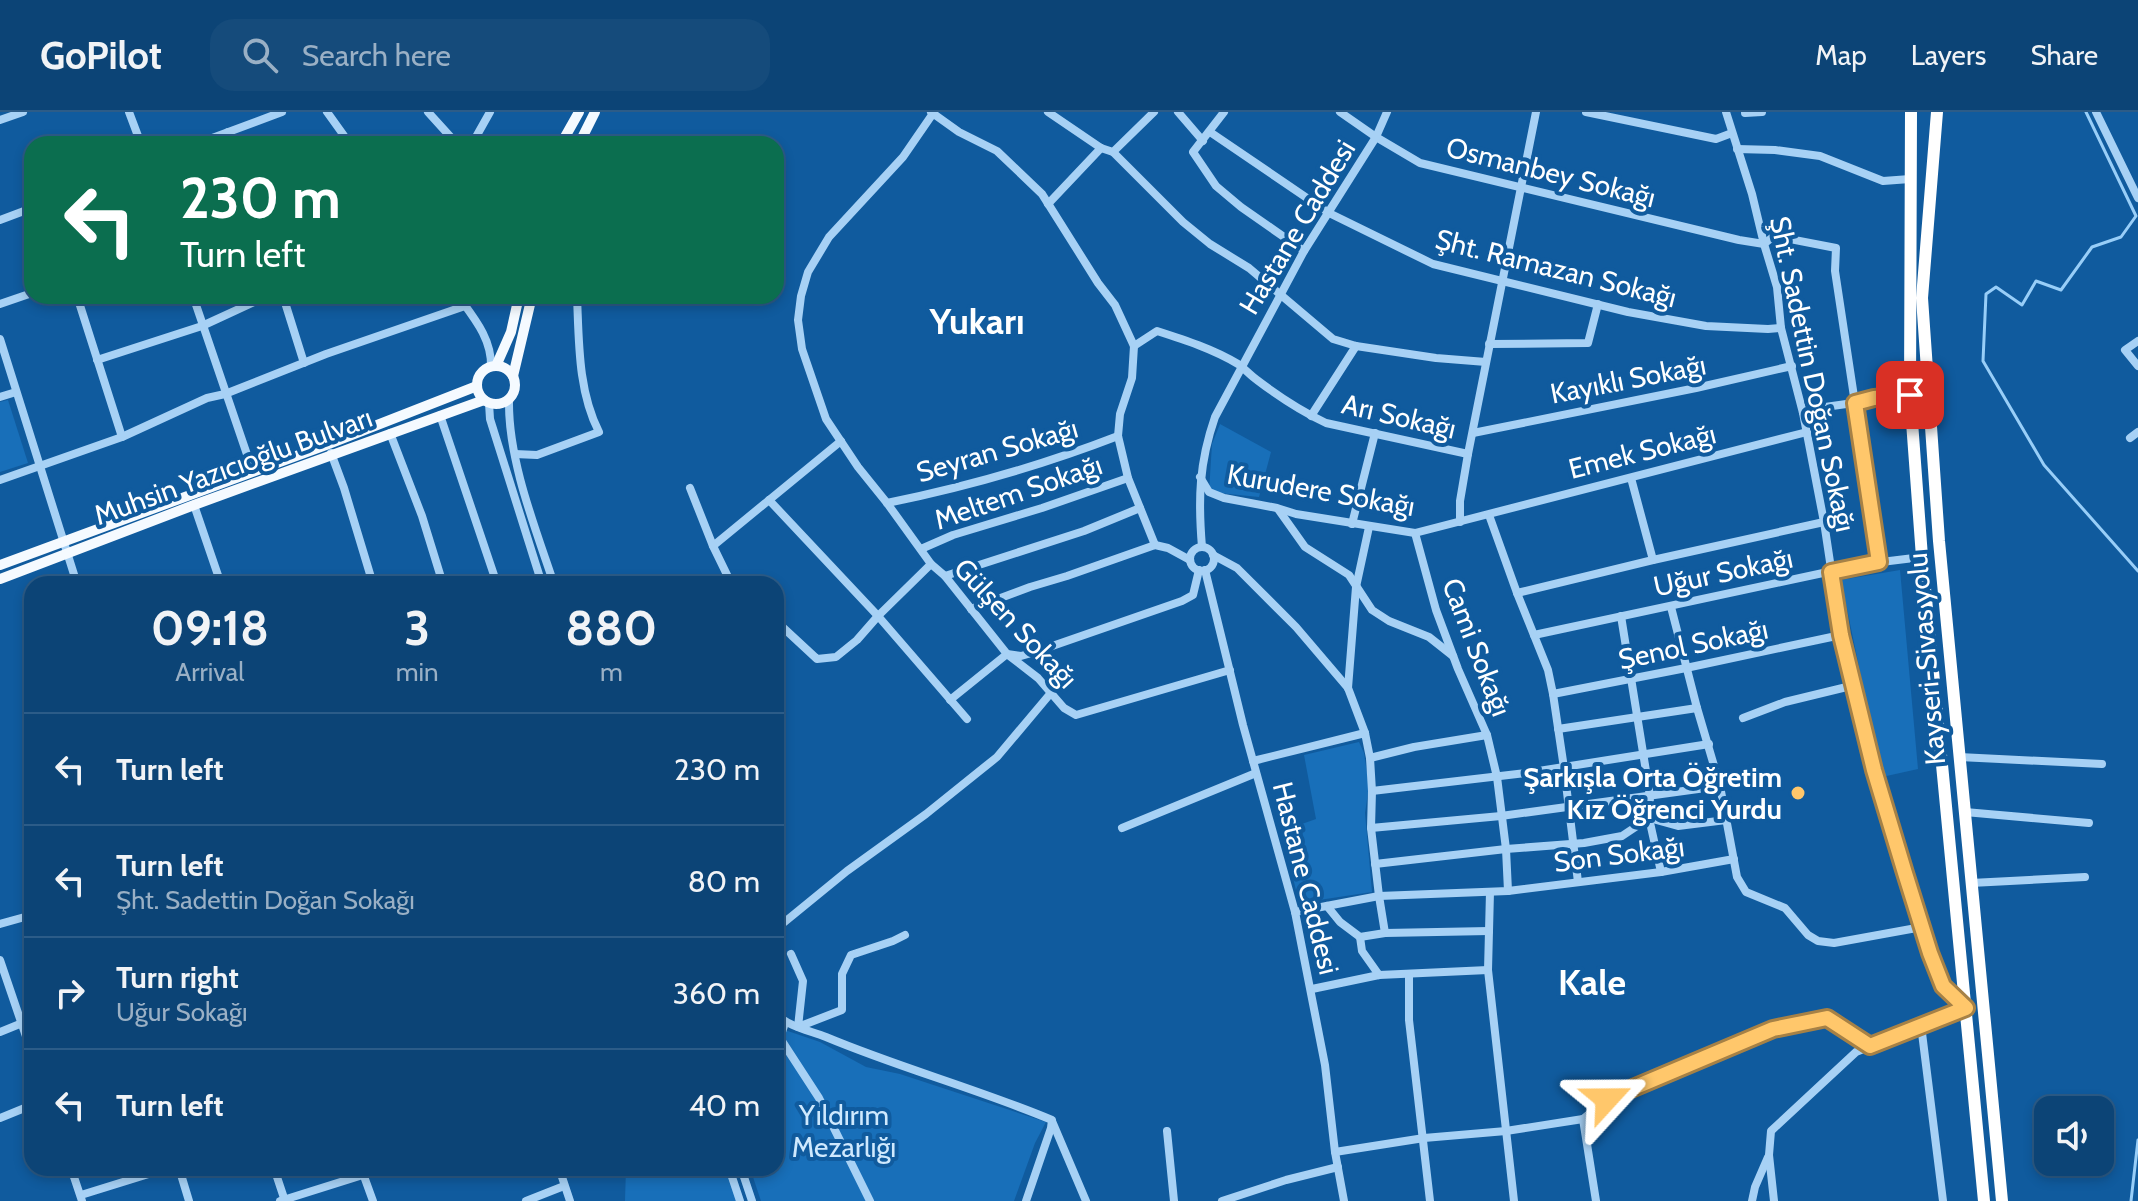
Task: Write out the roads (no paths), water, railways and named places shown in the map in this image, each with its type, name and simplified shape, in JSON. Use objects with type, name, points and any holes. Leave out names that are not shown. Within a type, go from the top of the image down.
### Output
[{"type":"highway","name":"Kayseri-Sivas yolu","points":[[1911,112],[1910,395],[1922,557],[1984,1201]]},
{"type":"highway","name":"Kayseri-Sivas yolu","points":[[1937,112],[1922,298],[1939,541],[2002,1201]]},
{"type":"main road","points":[[565,136],[577,112]]},
{"type":"main road","points":[[583,136],[595,112]]},
{"type":"main road","points":[[493,366],[506,369],[513,376],[516,386],[509,400],[499,405],[486,402],[477,386],[479,376],[493,366],[511,332],[517,304]]},
{"type":"main road","points":[[513,376],[530,304]]},
{"type":"main road","name":"Muhsin Yazıcıoğlu Bulvarı","points":[[0,579],[194,505],[477,386]]},
{"type":"main road","name":"Muhsin Yazıcıoğlu Bulvarı","points":[[0,565],[253,472],[486,402]]},
{"type":"street","points":[[0,120],[23,112]]},
{"type":"street","points":[[129,112],[138,136]]},
{"type":"street","points":[[217,136],[282,112]]},
{"type":"street","points":[[327,112],[344,136]]},
{"type":"street","points":[[428,112],[450,136]]},
{"type":"street","points":[[476,136],[490,112]]},
{"type":"street","points":[[1048,112],[1101,148],[1113,152],[1183,222],[1210,244],[1249,268],[1333,339],[1356,346],[1486,362]]},
{"type":"street","points":[[1113,152],[1154,112]]},
{"type":"street","points":[[1178,112],[1203,141]]},
{"type":"street","points":[[1224,112],[1193,152],[1216,186],[1304,251]]},
{"type":"street","name":"Osmanbey Sokağı","points":[[1340,112],[1420,163],[1739,240],[1764,244],[1774,236],[1836,248],[1835,271],[1855,403]]},
{"type":"street","name":"Hastane Caddesi","points":[[1202,547],[1200,477],[1215,417],[1304,251],[1376,137],[1387,112]]},
{"type":"street","points":[[1460,522],[1460,501],[1468,454],[1536,112]]},
{"type":"street","points":[[1586,112],[1716,139],[1732,133]]},
{"type":"street","name":"Şht. Sadettin Doğan Sokağı","points":[[1726,112],[1777,287],[1781,328],[1803,413],[1824,522],[1841,635],[1874,770],[1943,986],[1966,1008]]},
{"type":"street","points":[[1745,113],[1762,112]]},
{"type":"street","points":[[2096,112],[2138,198]]},
{"type":"street","points":[[933,113],[959,132],[997,151],[1042,194],[1115,305],[1134,346],[1132,378],[1120,414],[1118,436],[1128,478],[1155,545]]},
{"type":"street","name":"Gülşen Sokağı","points":[[933,113],[903,157],[829,237],[808,272],[798,320],[802,349],[826,419],[931,564],[945,576],[1007,654],[1038,678],[1064,708],[1076,715],[1230,670]]},
{"type":"street","points":[[228,132],[229,136]]},
{"type":"street","name":"Şht. Ramazan Sokağı","points":[[1210,132],[1329,213],[1433,264],[1628,312],[1706,326],[1781,328]]},
{"type":"street","points":[[1048,204],[1101,148]]},
{"type":"street","points":[[1737,149],[1820,156],[1883,181],[1910,179]]},
{"type":"street","points":[[0,220],[24,211]]},
{"type":"street","points":[[0,304],[24,296]]},
{"type":"street","points":[[80,304],[122,437]]},
{"type":"street","points":[[195,304],[253,472]]},
{"type":"street","points":[[97,360],[202,326],[250,304]]},
{"type":"street","points":[[286,304],[304,363]]},
{"type":"street","points":[[515,454],[537,455],[599,432],[589,413],[582,377],[577,304]]},
{"type":"street","points":[[1489,344],[1588,343],[1598,304]]},
{"type":"street","points":[[0,480],[122,437],[207,398],[465,306],[485,336],[493,366]]},
{"type":"street","name":"Arı Sokağı","points":[[1134,346],[1157,331],[1214,351],[1326,423],[1468,454]]},
{"type":"street","points":[[0,339],[74,576]]},
{"type":"street","points":[[2138,341],[2125,350],[2138,366]]},
{"type":"street","points":[[1311,416],[1356,346]]},
{"type":"street","name":"Kayıklı Sokağı","points":[[1473,433],[1792,366]]},
{"type":"street","points":[[0,397],[16,392]]},
{"type":"street","points":[[1803,413],[1874,398],[1910,395]]},
{"type":"street","points":[[509,400],[515,454],[551,576]]},
{"type":"street","points":[[486,402],[539,576]]},
{"type":"street","points":[[1855,403],[1879,562]]},
{"type":"street","points":[[440,415],[494,576]]},
{"type":"street","name":"Emek Sokağı","points":[[1489,515],[1807,432]]},
{"type":"street","points":[[390,433],[422,516],[441,576]]},
{"type":"street","points":[[1352,524],[1375,433]]},
{"type":"street","name":"Seyran Sokağı","points":[[887,503],[999,476],[1118,436]]},
{"type":"street","points":[[713,546],[841,441]]},
{"type":"street","points":[[329,450],[370,576]]},
{"type":"street","name":"Kurudere Sokağı","points":[[1200,477],[1209,492],[1224,498],[1369,527],[1415,533],[1489,515]]},
{"type":"street","name":"Meltem Sokağı","points":[[921,549],[953,535],[1128,478]]},
{"type":"street","points":[[1631,478],[1653,560]]},
{"type":"street","points":[[690,488],[728,576]]},
{"type":"street","points":[[769,500],[878,616],[967,719]]},
{"type":"street","points":[[194,505],[218,576]]},
{"type":"street","points":[[945,576],[1084,531],[1140,508]]},
{"type":"street","points":[[1277,508],[1305,547],[1349,575],[1372,610],[1389,621],[1429,637],[1454,656]]},
{"type":"street","points":[[1489,515],[1548,670],[1578,882]]},
{"type":"street","points":[[1517,593],[1824,522]]},
{"type":"street","points":[[1348,688],[1356,587],[1369,527]]},
{"type":"street","name":"Cami Sokağı","points":[[1415,533],[1436,610],[1487,735],[1497,777],[1508,891]]},
{"type":"street","points":[[971,609],[1155,545],[1190,560]]},
{"type":"street","points":[[1213,555],[1211,566],[1202,570],[1193,567],[1190,560],[1192,552],[1202,547],[1237,568],[1296,627],[1348,688],[1365,733],[1370,758],[1371,828],[1385,933]]},
{"type":"street","name":"Uğur Sokağı","points":[[1534,635],[1879,562],[1922,557]]},
{"type":"street","points":[[784,628],[817,659],[836,657],[857,640],[931,564]]},
{"type":"street","points":[[950,700],[1007,654],[1021,656],[1035,652],[1182,601],[1193,595],[1202,570]]},
{"type":"street","name":"Hastane Caddesi","points":[[1202,570],[1295,912],[1325,1065],[1344,1201]]},
{"type":"street","points":[[1671,607],[1720,786],[1737,877],[1746,892],[1785,908],[1808,935],[1818,941],[1834,943],[1922,927]]},
{"type":"street","points":[[1621,616],[1650,796],[1649,818],[1661,872]]},
{"type":"street","name":"Şenol Sokağı","points":[[1553,694],[1841,635]]},
{"type":"street","points":[[1743,718],[1785,702],[1855,685]]},
{"type":"street","points":[[784,922],[997,757],[1050,694]]},
{"type":"street","points":[[1558,729],[1697,708]]},
{"type":"street","points":[[1253,761],[1365,733]]},
{"type":"street","points":[[1370,758],[1487,735]]},
{"type":"street","points":[[1372,791],[1564,768],[1709,744]]},
{"type":"street","points":[[1959,757],[2102,764]]},
{"type":"street","points":[[1122,828],[1256,773]]},
{"type":"street","points":[[1371,828],[1569,808],[1720,786]]},
{"type":"street","points":[[1965,812],[2089,823]]},
{"type":"street","points":[[1375,864],[1574,844],[1622,836],[1649,818],[1678,826],[1726,820]]},
{"type":"street","name":"Son Sokağı","points":[[1295,912],[1379,896],[1508,891],[1661,872],[1734,859]]},
{"type":"street","points":[[1971,883],[2085,877]]},
{"type":"street","points":[[1490,892],[1488,970],[1514,1201]]},
{"type":"street","points":[[1327,906],[1340,922],[1360,937],[1362,951],[1379,975]]},
{"type":"street","points":[[0,924],[24,917]]},
{"type":"street","points":[[1360,937],[1385,933],[1489,931]]},
{"type":"street","points":[[798,1027],[842,1010],[842,974],[851,955],[905,935]]},
{"type":"street","points":[[791,954],[803,981],[798,1027]]},
{"type":"street","points":[[0,960],[24,1029]]},
{"type":"street","points":[[1312,989],[1379,975],[1488,970]]},
{"type":"street","points":[[1409,974],[1409,1020],[1430,1201]]},
{"type":"street","points":[[1774,1201],[1769,1155],[1771,1131],[1856,1052],[1966,1008]]},
{"type":"street","points":[[1335,1152],[1583,1119],[1607,1099],[1773,1029],[1827,1018],[1870,1046]]},
{"type":"street","points":[[0,1032],[22,1023]]},
{"type":"street","points":[[784,1026],[785,1023],[798,1027],[1052,1120],[1086,1201]]},
{"type":"street","points":[[1921,1025],[1943,1201]]},
{"type":"street","points":[[784,1044],[819,1098],[870,1201]]},
{"type":"street","points":[[0,1118],[24,1108]]},
{"type":"street","points":[[1583,1119],[1596,1201]]},
{"type":"street","points":[[1026,1201],[1052,1120]]},
{"type":"street","points":[[1167,1131],[1174,1201]]},
{"type":"street","points":[[1752,1201],[1769,1155]]},
{"type":"street","points":[[1222,1201],[1338,1167]]},
{"type":"street","points":[[74,1176],[82,1198],[145,1176]]},
{"type":"street","points":[[181,1176],[189,1201]]},
{"type":"street","points":[[276,1176],[283,1200],[352,1176]]},
{"type":"street","points":[[364,1176],[373,1201]]},
{"type":"street","points":[[561,1176],[570,1201]]},
{"type":"street","points":[[732,1176],[740,1201]]},
{"type":"street","points":[[744,1176],[752,1201]]},
{"type":"street","points":[[526,1201],[564,1186]]},
{"type":"waterway","points":[[2086,112],[2136,216],[2121,237],[2092,247],[2061,290],[2036,281],[2022,305],[1996,287],[1986,294],[1983,361],[2044,465],[2138,571]]},
{"type":"waterway","points":[[2131,1201],[2138,1140]]},
{"type":"place","name":"Şarkışla Orta Öğretim Kız Öğrenci Yurdu","points":[[1798,793]]},
{"type":"district","name":"Yukarı","points":[[977,321]]},
{"type":"district","name":"Kale","points":[[1592,982]]},
{"type":"park label","name":"Yıldırım Mezarlığı","points":[[844,1131]]}]
